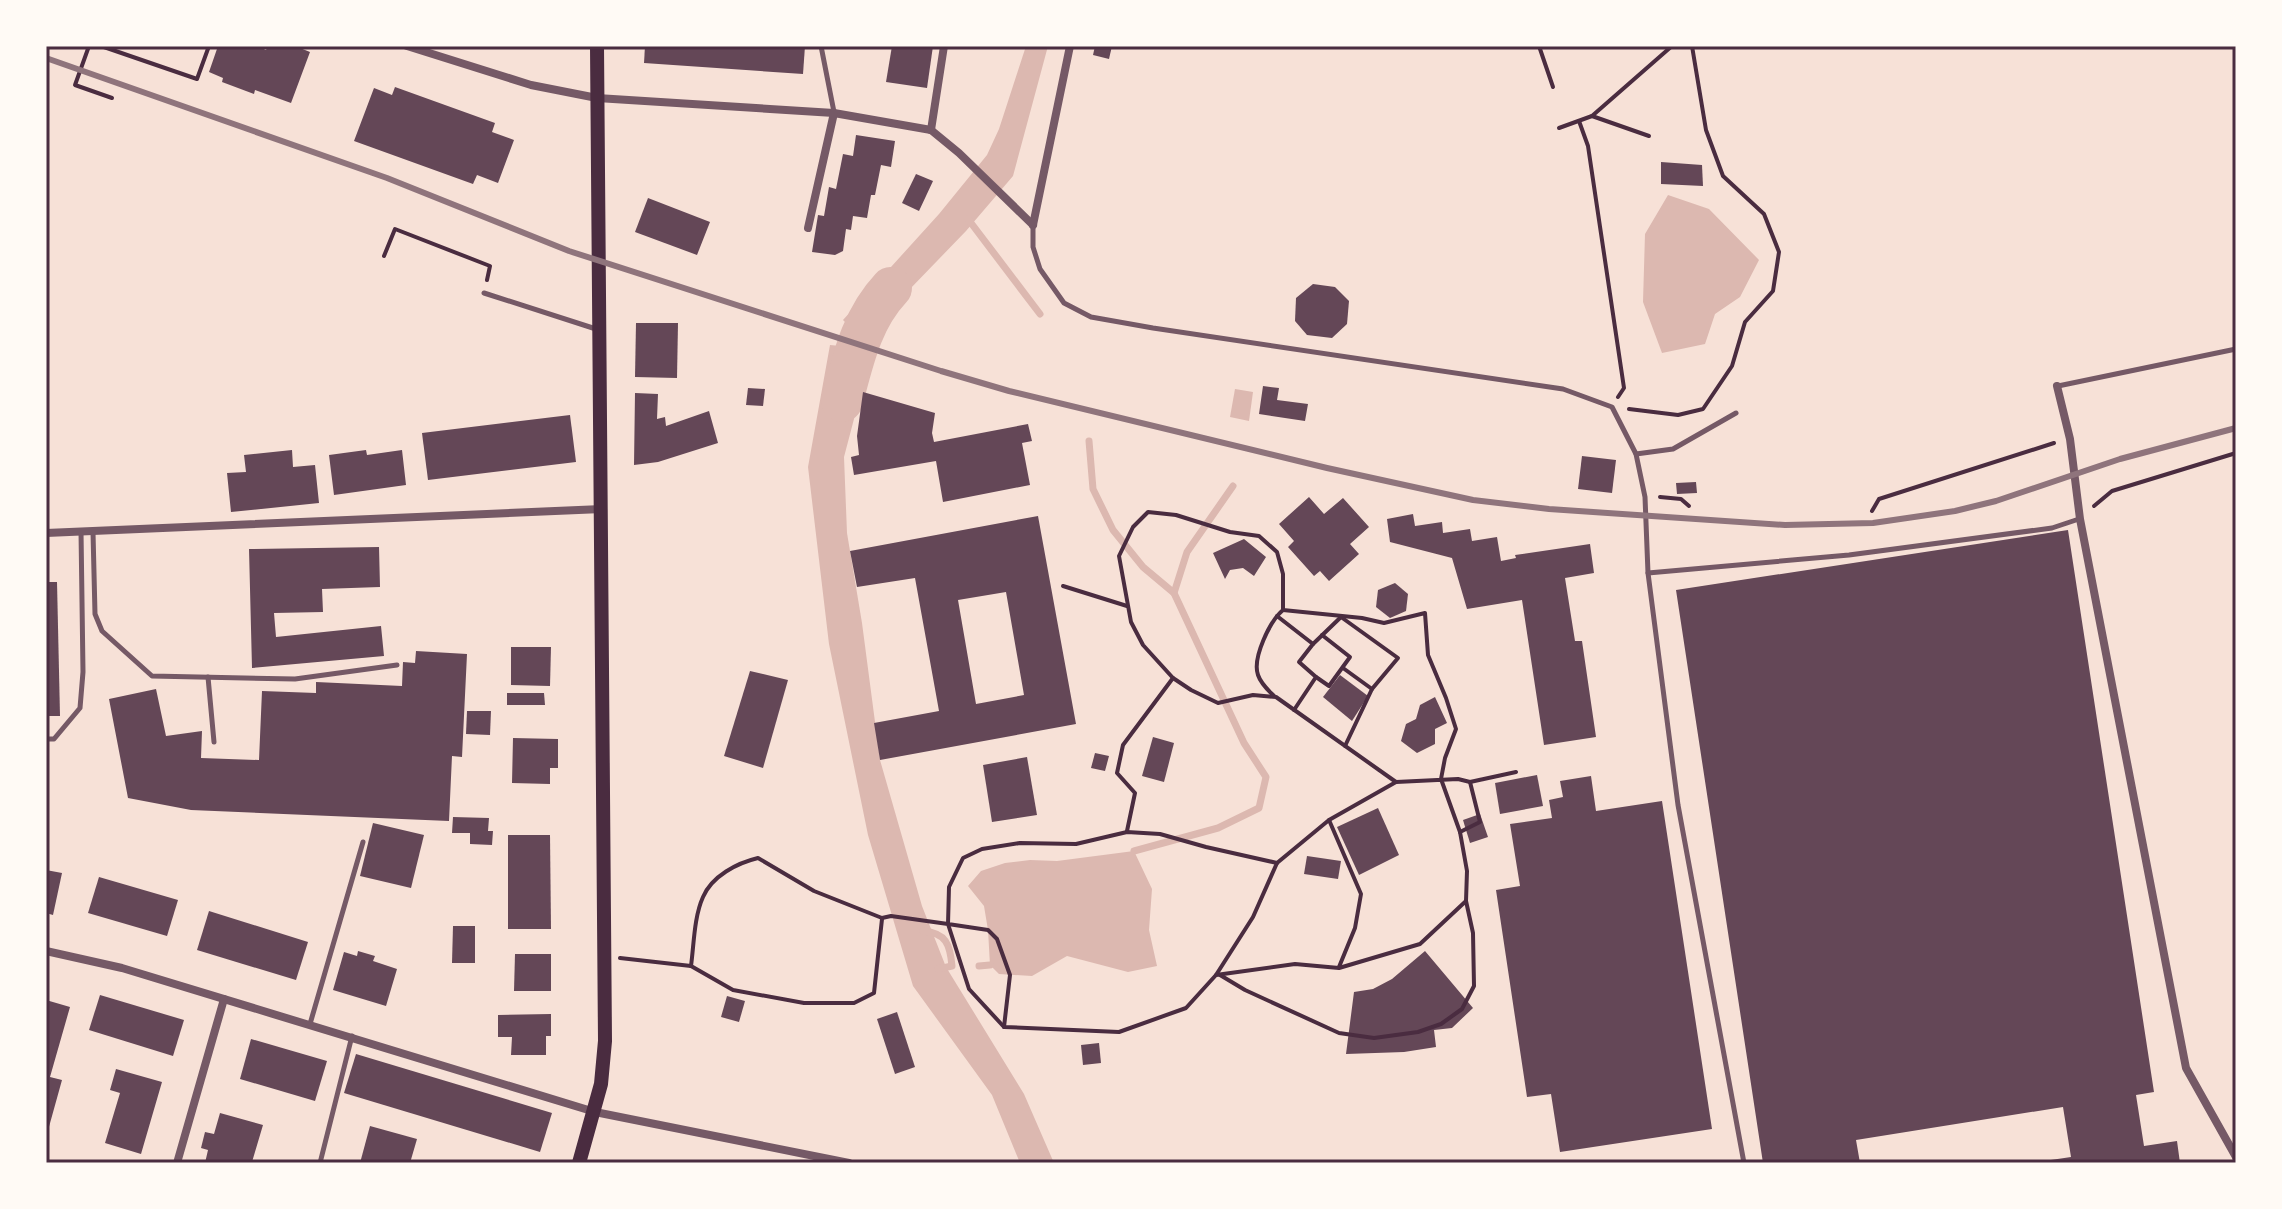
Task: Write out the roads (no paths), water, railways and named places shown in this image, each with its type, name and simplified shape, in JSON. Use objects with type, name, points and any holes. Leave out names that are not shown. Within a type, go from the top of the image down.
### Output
[{"type":"main road","points":[[579,1163],[601,1084],[605,1041],[597,46]]},
{"type":"street","points":[[407,46],[531,85],[597,98],[834,113],[931,130],[1033,225]]},
{"type":"street","points":[[931,130],[944,46]]},
{"type":"street","points":[[1033,225],[1070,46]]},
{"type":"street","points":[[808,228],[834,113]]},
{"type":"street","points":[[2057,386],[2070,439],[2080,519],[2186,1068],[2236,1157]]},
{"type":"street","points":[[46,533],[602,509]]},
{"type":"street","points":[[46,951],[122,968],[595,1112],[849,1163]]},
{"type":"street","points":[[177,1163],[224,999]]},
{"type":"lane","points":[[821,46],[834,113]]},
{"type":"lane","points":[[1033,225],[1033,247],[1040,269],[1064,303],[1091,317],[1563,389],[1612,407],[1636,454],[1645,497],[1648,573],[1678,805],[1744,1163]]},
{"type":"lane","points":[[484,293],[601,331]]},
{"type":"lane","points":[[2057,386],[2236,349]]},
{"type":"lane","points":[[1636,454],[1673,449],[1736,413]]},
{"type":"lane","points":[[1648,573],[1849,555],[2052,528],[2080,519]]},
{"type":"lane","points":[[46,739],[54,739],[80,708],[83,672],[81,531]]},
{"type":"lane","points":[[93,531],[95,614],[102,631],[152,676],[295,679],[397,665]]},
{"type":"lane","points":[[208,677],[214,742]]},
{"type":"lane","points":[[310,1024],[363,842]]},
{"type":"lane","points":[[320,1163],[352,1036]]},
{"type":"waterway","points":[[968,219],[1040,314]]},
{"type":"waterway","points":[[842,401],[865,327],[891,288]]},
{"type":"waterway","points":[[1089,441],[1093,489],[1113,530],[1143,567],[1174,593],[1244,743],[1266,777],[1259,808],[1218,828],[1134,851]]},
{"type":"waterway","points":[[1174,593],[1187,552],[1233,486]]},
{"type":"waterway","points":[[923,931],[937,934],[948,946],[952,966],[938,969]]},
{"type":"waterway","points":[[979,966],[990,965]]},
{"type":"railway","points":[[46,58],[387,178],[569,251],[941,371],[1009,391],[1473,500],[1549,509],[1785,525],[1873,523],[1955,511],[1996,501],[2120,459],[2236,428]]}]
